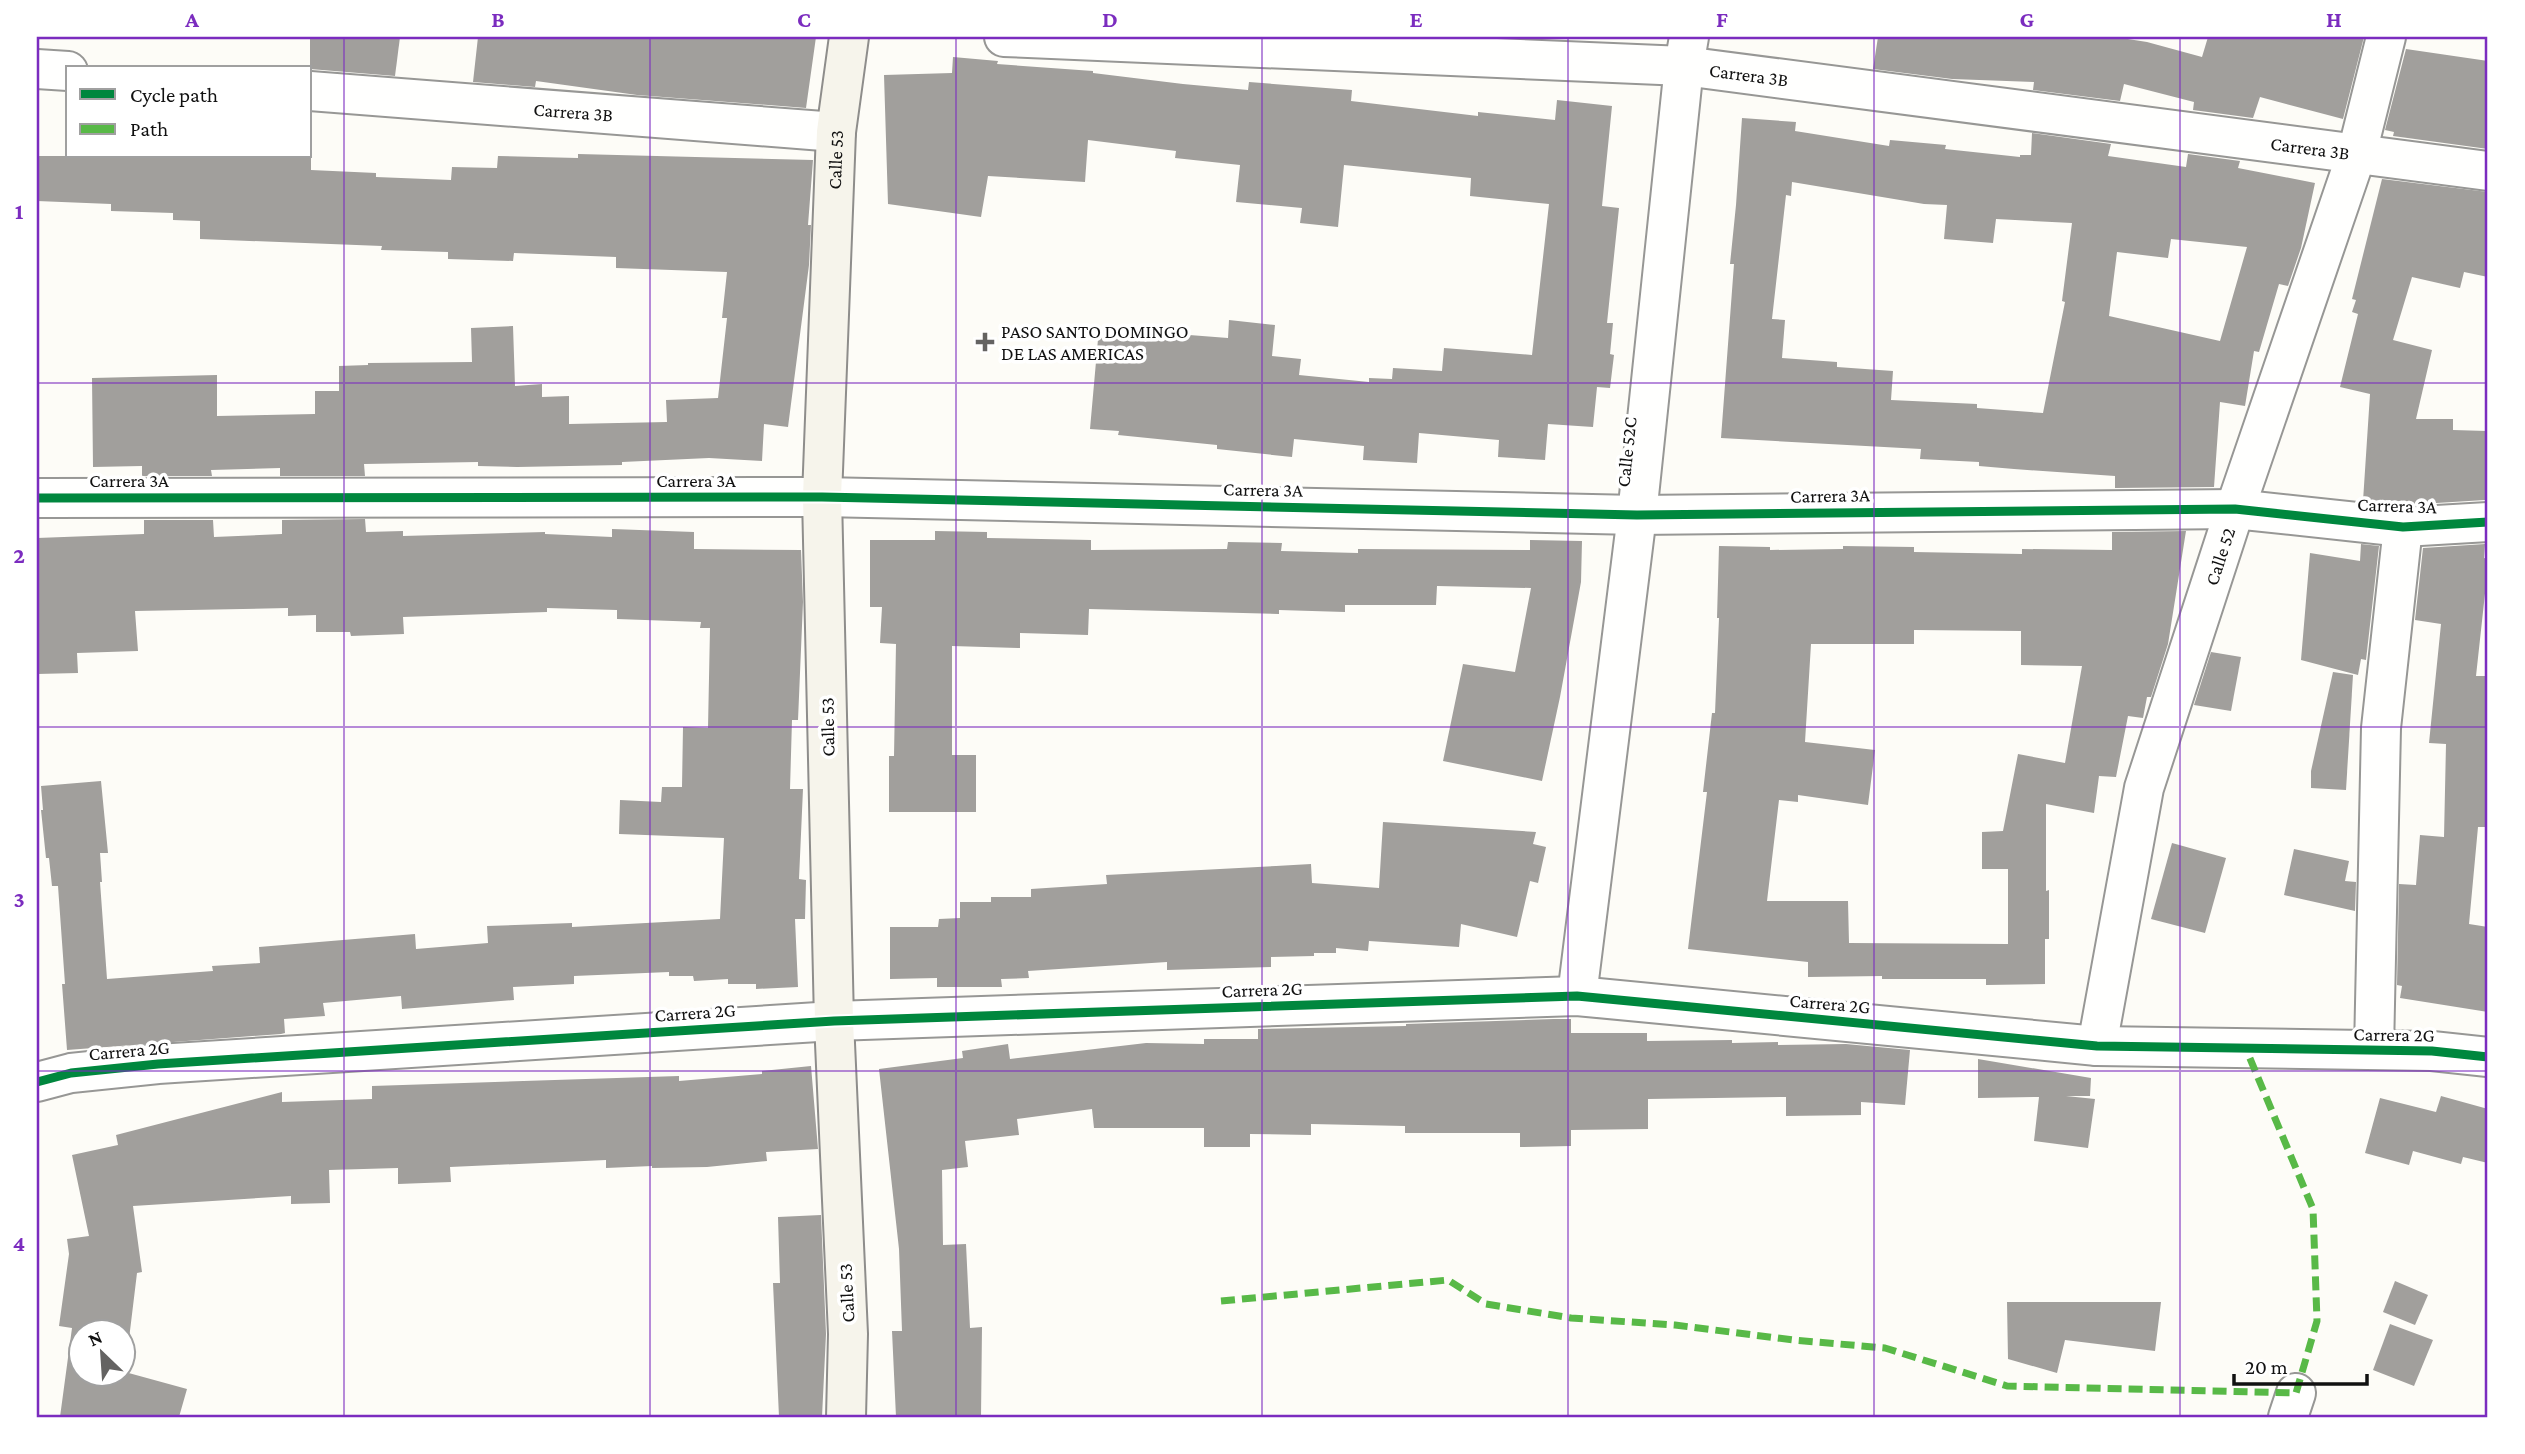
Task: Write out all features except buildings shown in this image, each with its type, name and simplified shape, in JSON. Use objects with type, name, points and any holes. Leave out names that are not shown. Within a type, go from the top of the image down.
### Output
[{"type":"street","name":"Calle 53","points":[[846,1417],[848,1334],[834,1021],[822,497],[836,132],[849,37]]},
{"type":"street","name":"Carrera 3B","points":[[1004,37],[1687,52],[2488,171]]},
{"type":"street","name":"Calle 52","points":[[2097,1046],[2144,788],[2235,509],[2357,153],[2386,37]]},
{"type":"street","name":"Calle 52C","points":[[1577,996],[1637,515],[1687,52]]},
{"type":"street","points":[[37,69],[66,71]]},
{"type":"street","name":"Carrera 3B","points":[[312,91],[836,132]]},
{"type":"street","name":"Carrera 3A","points":[[37,498],[822,497],[1637,515],[2235,509],[2403,527],[2488,522]]},
{"type":"street","points":[[2374,1050],[2381,727],[2403,527]]},
{"type":"street","name":"Carrera 2G","points":[[37,1082],[71,1073],[158,1064],[834,1021],[1577,996],[2097,1046],[2432,1051],[2488,1057]]},
{"type":"marked path","points":[[1221,1301],[1448,1280],[1486,1304],[1571,1318],[1675,1325],[1885,1348],[2007,1386],[2296,1393],[2317,1321],[2313,1209],[2246,1049]]},
{"type":"cycle path","points":[[37,498],[822,497],[1637,515],[2235,509],[2403,527],[2488,522]]},
{"type":"cycle path","points":[[37,1082],[71,1073],[158,1064],[834,1021],[1577,996],[2097,1046],[2432,1051],[2488,1057]]},
{"type":"place","name":"PASO SANTO DOMINGO DE LAS AMERICAS","points":[[985,342]]}]
